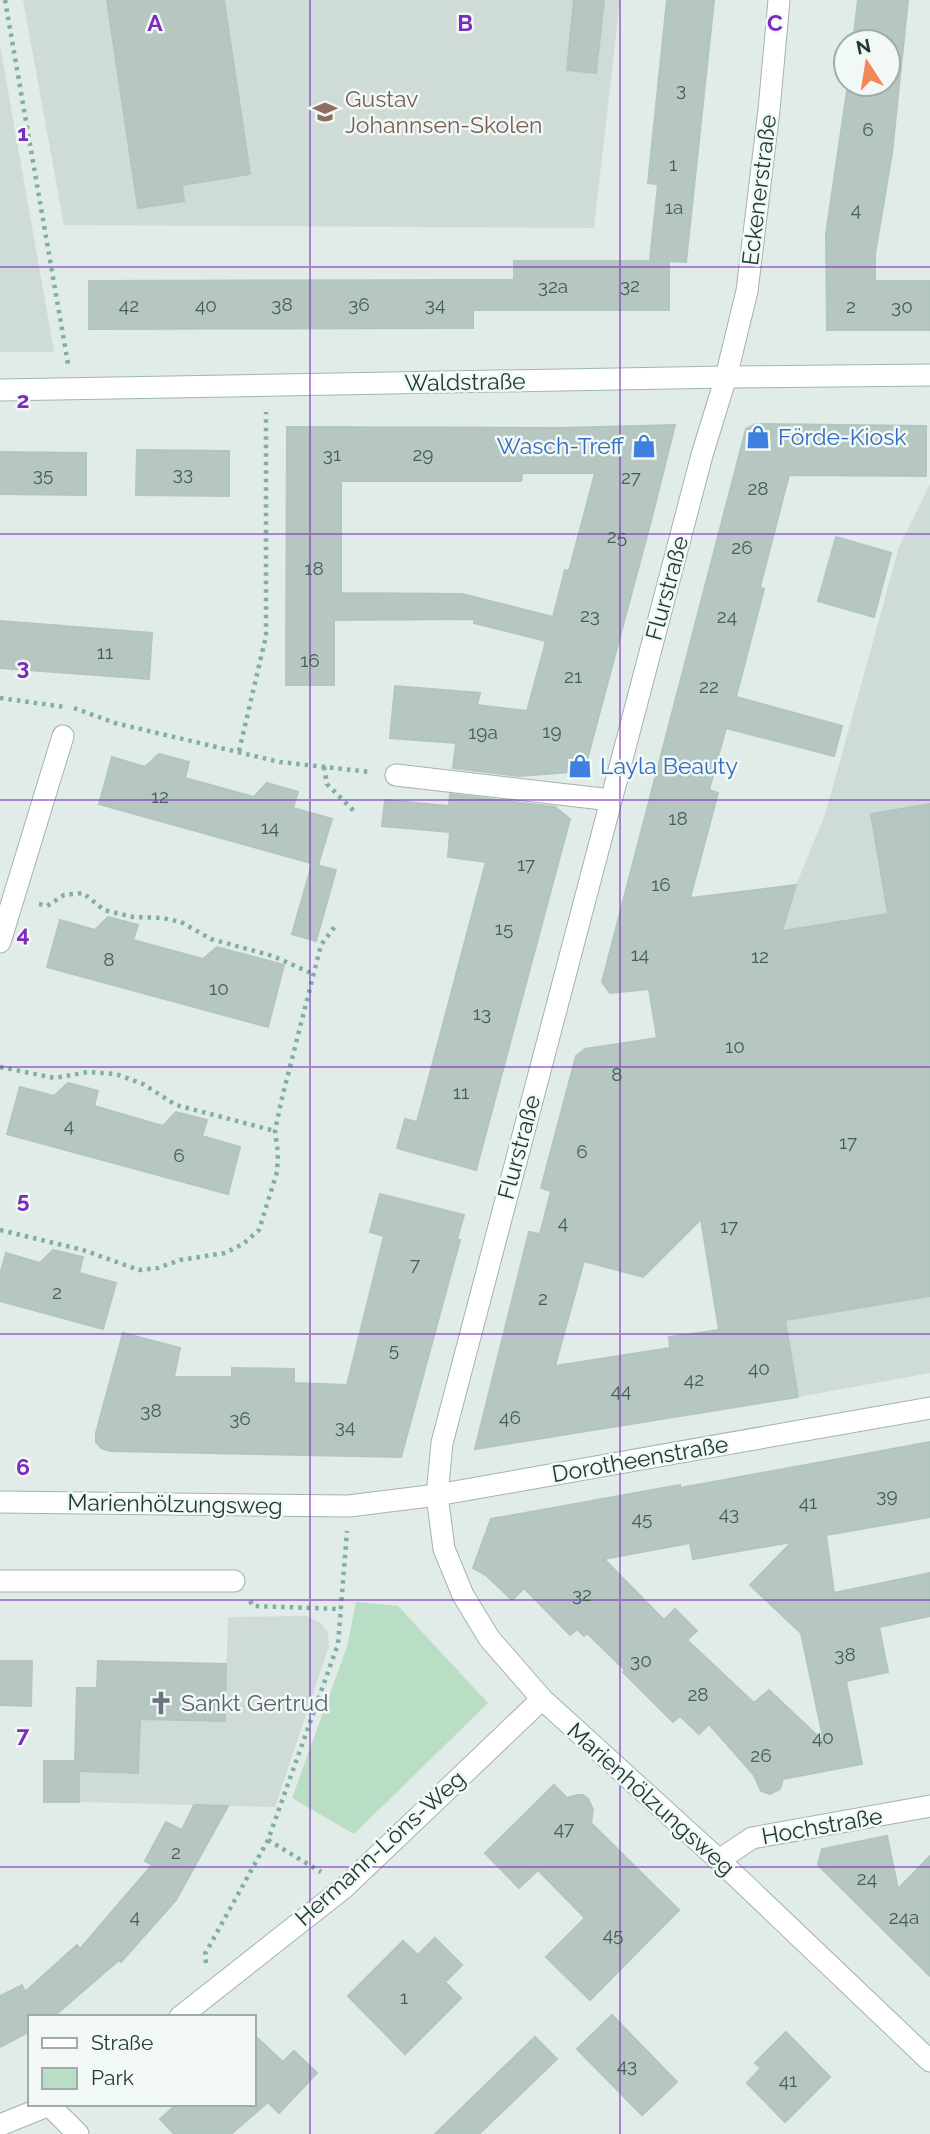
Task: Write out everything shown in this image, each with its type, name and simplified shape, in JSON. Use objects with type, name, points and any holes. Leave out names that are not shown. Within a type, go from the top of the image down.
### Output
[{"type":"street","name":"Eckenerstraße","points":[[726,377],[747,291],[779,0]]},
{"type":"street","name":"Waldstraße","points":[[0,390],[930,375]]},
{"type":"street","name":"Flurstraße","points":[[437,1495],[442,1443],[702,454],[726,377]]},
{"type":"street","points":[[0,942],[63,736]]},
{"type":"street","points":[[396,775],[611,800]]},
{"type":"street","name":"Dorotheenstraße","points":[[349,1506],[437,1495],[930,1408]]},
{"type":"street","name":"Marienhölzungsweg","points":[[437,1495],[444,1549],[463,1595],[489,1638],[542,1699],[719,1860],[930,2062]]},
{"type":"street","name":"Marienhölzungsweg","points":[[0,1502],[349,1506]]},
{"type":"street","points":[[0,1581],[234,1581]]},
{"type":"street","name":"Hermann-Löns-Weg","points":[[183,2015],[345,1887],[542,1699]]},
{"type":"street","name":"Hochstraße","points":[[719,1860],[752,1838],[930,1807]]},
{"type":"street","points":[[0,2125],[48,2106]]},
{"type":"street","points":[[52,2106],[78,2134]]},
{"type":"path","points":[[5,0],[72,389]]},
{"type":"path","points":[[239,751],[266,636],[266,386]]},
{"type":"path","points":[[0,698],[72,708],[115,723],[280,762],[371,772]]},
{"type":"path","points":[[63,736],[72,708]]},
{"type":"path","points":[[324,767],[327,784],[355,812]]},
{"type":"path","points":[[14,899],[47,906],[64,895],[83,893],[104,911],[133,918],[163,918],[181,922],[211,939],[273,956],[313,974]]},
{"type":"path","points":[[0,1230],[83,1250],[139,1270],[225,1253],[243,1244],[259,1230],[277,1172],[275,1131],[313,974],[321,945],[336,925]]},
{"type":"path","points":[[0,1067],[55,1078],[88,1072],[116,1074],[143,1084],[176,1105],[275,1131]]},
{"type":"path","points":[[211,1993],[205,1954],[268,1840],[338,1644],[349,1506]]},
{"type":"path","points":[[234,1581],[253,1606],[341,1609]]},
{"type":"path","points":[[268,1840],[345,1887]]},
{"type":"shaded area","name":"Gustav Johannsen-Skolen","points":[[23,0],[620,0],[594,228],[64,225]]},
{"type":"shaded area","points":[[0,45],[54,352],[0,352]]},
{"type":"shaded area","points":[[930,484],[930,1373],[798,1397],[786,1329],[721,1339],[700,1215],[796,885],[826,812],[899,547]]},
{"type":"shaded area","points":[[306,1616],[321,1623],[328,1633],[329,1646],[275,1807],[79,1802],[79,1771],[140,1719],[225,1721],[228,1617]]},
{"type":"green space","points":[[356,1602],[398,1606],[488,1703],[354,1834],[292,1798],[347,1647]]},
{"type":"building","points":[[107,0],[224,0],[250,174],[182,185],[184,201],[138,208]]},
{"type":"building","points":[[574,0],[604,0],[596,73],[567,70]]},
{"type":"building","points":[[667,0],[714,0],[686,262],[650,260],[658,184],[648,183]]},
{"type":"building","points":[[858,0],[908,0],[902,57],[902,28],[855,28]]},
{"type":"building","points":[[846,98],[898,98],[892,153],[875,254],[875,281],[930,281],[930,330],[827,330],[826,234]]},
{"type":"building","points":[[514,261],[669,261],[669,310],[473,310],[473,328],[89,329],[89,281],[514,280]]},
{"type":"building","points":[[756,424],[926,426],[926,476],[789,475],[760,587],[764,589],[736,697],[842,726],[834,756],[726,728],[709,790],[718,793],[690,898],[796,885],[782,931],[888,914],[871,814],[930,804],[930,1296],[785,1320],[798,1397],[475,1449],[529,1232],[540,1234],[551,1191],[541,1188],[576,1056],[585,1049],[657,1038],[649,989],[610,993],[602,982],[746,429]],"holes":[[[701,1219],[719,1330],[669,1337],[670,1348],[555,1366],[584,1261],[643,1277]]]},
{"type":"building","points":[[675,425],[584,771],[519,776],[453,768],[456,743],[390,738],[395,686],[480,693],[477,705],[527,711],[546,641],[474,623],[475,619],[334,620],[334,685],[286,685],[287,427],[559,428]],"holes":[[[522,473],[595,473],[569,571],[565,570],[553,617],[462,594],[341,593],[341,481],[521,481]]]},
{"type":"building","points":[[137,450],[229,451],[229,496],[136,495]]},
{"type":"building","points":[[0,452],[86,453],[86,495],[0,494]]},
{"type":"building","points":[[836,537],[891,553],[874,617],[818,601]]},
{"type":"building","points":[[0,621],[152,633],[149,679],[0,668]]},
{"type":"building","points":[[159,754],[189,762],[185,778],[254,797],[267,783],[298,792],[293,808],[332,819],[318,865],[99,804],[112,757],[145,767]]},
{"type":"building","points":[[450,794],[555,807],[570,819],[476,1170],[397,1148],[405,1119],[417,1122],[486,862],[448,857],[450,832],[382,826],[385,800],[449,806]]},
{"type":"building","points":[[312,864],[336,870],[316,941],[292,934]]},
{"type":"building","points":[[108,917],[138,925],[133,940],[203,959],[217,947],[284,965],[268,1027],[47,967],[60,920],[95,930]]},
{"type":"building","points":[[68,1083],[98,1091],[94,1106],[163,1126],[176,1112],[207,1120],[202,1136],[240,1147],[228,1194],[7,1134],[20,1087],[54,1096]]},
{"type":"building","points":[[380,1194],[464,1215],[457,1239],[460,1240],[401,1457],[110,1451],[101,1448],[96,1442],[96,1433],[123,1333],[180,1348],[174,1377],[232,1377],[232,1368],[294,1369],[294,1383],[347,1385],[384,1236],[370,1232]]},
{"type":"building","points":[[53,1250],[83,1257],[79,1273],[116,1283],[103,1329],[0,1301],[0,1275],[6,1253],[40,1263]]},
{"type":"building","points":[[930,1442],[930,1517],[826,1535],[834,1593],[930,1573],[930,1616],[879,1627],[888,1672],[846,1681],[862,1764],[783,1779],[780,1789],[770,1794],[761,1791],[754,1775],[709,1724],[699,1734],[680,1716],[673,1722],[587,1633],[584,1636],[577,1629],[570,1635],[524,1588],[512,1600],[486,1575],[473,1568],[491,1519],[680,1485],[680,1488]],"holes":[[[792,1542],[750,1585],[801,1633],[824,1742],[769,1690],[754,1703],[687,1640],[697,1631],[675,1609],[664,1620],[604,1559],[690,1543],[693,1559]]]},
{"type":"building","points":[[0,1661],[32,1661],[31,1706],[0,1705]]},
{"type":"building","points":[[98,1661],[226,1664],[225,1721],[140,1719],[138,1773],[79,1771],[79,1802],[44,1802],[44,1761],[75,1761],[77,1688],[97,1688]]},
{"type":"building","points":[[554,1785],[567,1798],[583,1795],[588,1799],[593,1810],[591,1823],[679,1910],[590,2000],[546,1957],[585,1918],[538,1870],[519,1888],[485,1853]]},
{"type":"building","points":[[194,1805],[228,1806],[176,1900],[121,1962],[119,1960],[55,2015],[28,2015],[28,2032],[0,2047],[0,1996],[22,1985],[25,1992],[77,1945],[80,1949],[152,1865],[145,1861],[166,1822],[182,1830]]},
{"type":"building","points":[[887,1836],[898,1889],[930,1856],[930,1976],[818,1865],[822,1849]]},
{"type":"building","points":[[435,1938],[462,1965],[445,1982],[461,1998],[405,2054],[348,1996],[403,1941],[418,1955]]},
{"type":"building","points":[[612,2015],[677,2082],[642,2115],[577,2049]]},
{"type":"building","points":[[786,2032],[830,2077],[785,2122],[747,2083],[761,2068],[755,2063]]},
{"type":"building","points":[[256,2037],[283,2062],[294,2051],[317,2073],[279,2113],[268,2102],[231,2134],[174,2134],[160,2119],[175,2106],[256,2106]]},
{"type":"building","points":[[535,2037],[557,2059],[479,2134],[435,2134]]},
{"type":"place","name":"Gustav Johannsen-Skolen","points":[[325,112]]},
{"type":"place","name":"Förde-Kiosk","points":[[758,437]]},
{"type":"place","name":"Wasch-Treff","points":[[644,446]]},
{"type":"place","name":"Layla Beauty","points":[[580,766]]},
{"type":"place","name":"Sankt Gertrud","points":[[161,1703]]}]
